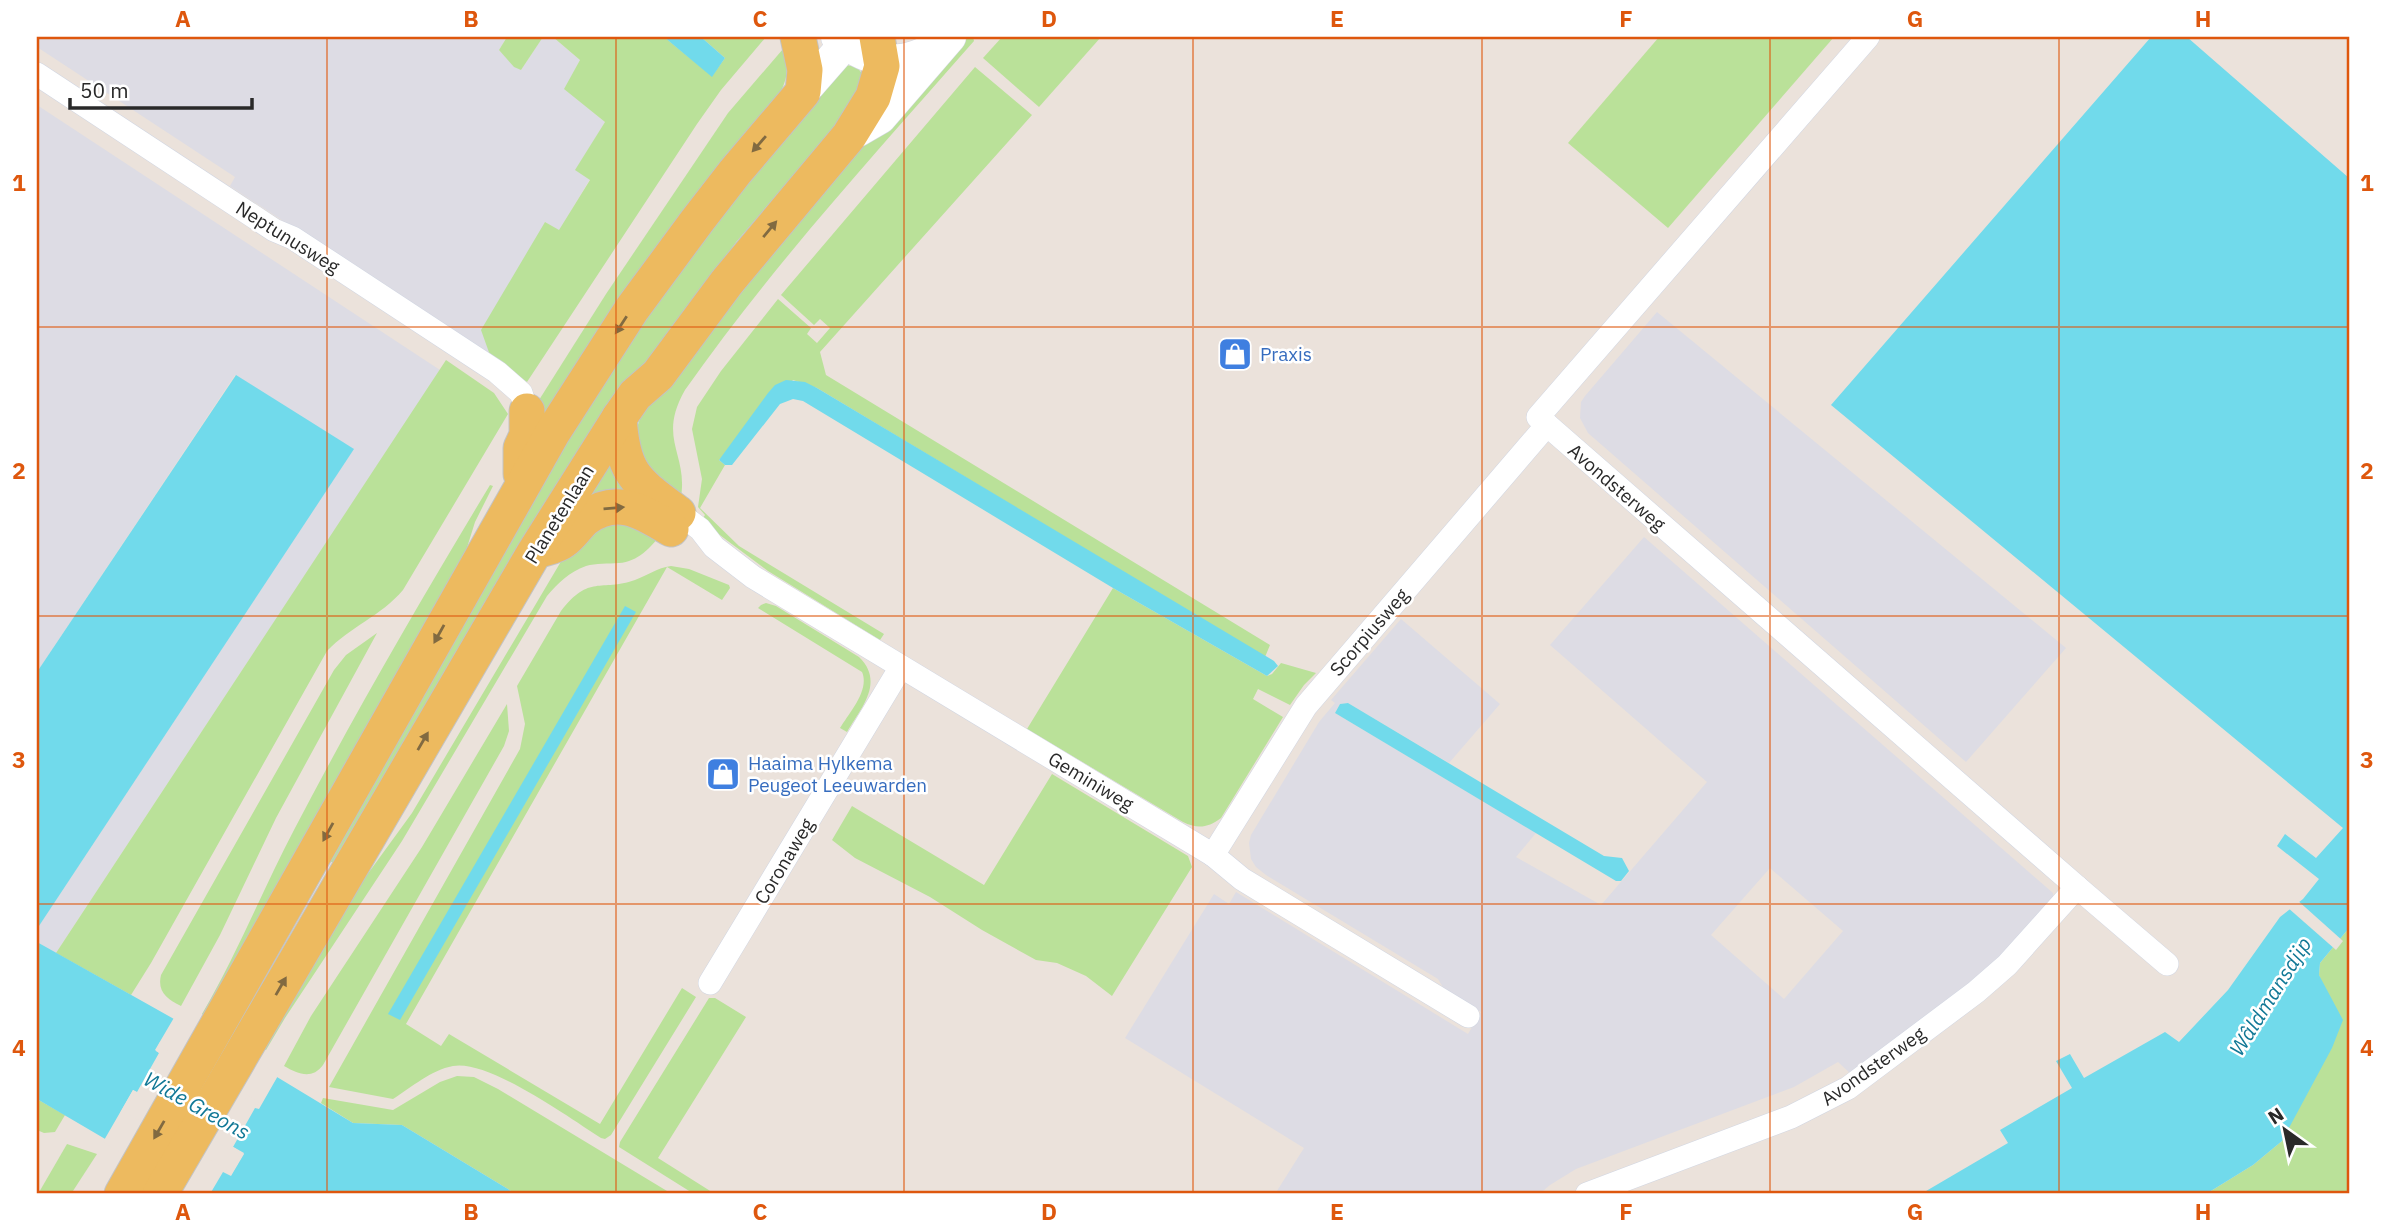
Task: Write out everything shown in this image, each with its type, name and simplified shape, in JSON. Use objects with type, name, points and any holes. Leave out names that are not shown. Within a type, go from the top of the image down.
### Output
[{"type":"main road","points":[[798,37],[805,70],[803,92]]},
{"type":"main road","name":"Planetenlaan","points":[[858,43],[907,59],[930,51],[948,39]]},
{"type":"main road","name":"Planetenlaan","points":[[232,1036],[635,395],[658,375],[733,274],[849,135],[880,118],[948,39]]},
{"type":"main road","points":[[145,1188],[232,1036],[553,432],[632,309],[735,172],[803,92],[858,43],[881,75],[873,97],[849,135]]},
{"type":"main road","points":[[520,492],[521,448],[527,435],[527,411]]},
{"type":"main road","points":[[620,418],[625,459],[647,492],[675,521]]},
{"type":"main road","points":[[534,554],[565,541],[587,517],[606,508],[620,506],[675,521]]},
{"type":"street","points":[[1547,425],[1538,417],[1868,37]]},
{"type":"street","name":"Neptunusweg","points":[[37,74],[497,372],[521,393],[527,411]]},
{"type":"street","name":"Scorpiusweg","points":[[1213,855],[1306,706],[1547,425]]},
{"type":"street","name":"Avondsterweg","points":[[1547,425],[2167,964]]},
{"type":"street","name":"Geminiweg","points":[[675,521],[693,542],[714,547],[753,577],[1213,855],[1242,879],[1468,1016]]},
{"type":"street","name":"Coronaweg","points":[[710,983],[901,667]]},
{"type":"street","name":"Avondsterweg","points":[[1587,1194],[1791,1117],[1848,1088],[1976,992],[2007,965],[2077,887]]},
{"type":"shaded area","points":[[37,37],[507,37],[499,50],[521,70],[543,37],[553,37],[580,60],[565,89],[605,122],[576,170],[590,179],[559,231],[545,222],[491,358],[230,186],[235,177],[37,47]]},
{"type":"shaded area","points":[[37,105],[440,370],[56,953],[37,942],[37,929],[353,449],[235,375],[37,672]]},
{"type":"shaded area","points":[[1657,312],[2066,648],[1966,762],[1588,433],[1580,418],[1581,402]]},
{"type":"shaded area","points":[[1644,537],[2053,893],[2053,897],[1998,961],[1851,1074],[1838,1062],[1794,1087],[1576,1169],[1550,1185],[1543,1191],[1545,1194],[1275,1194],[1304,1148],[1125,1038],[1214,894],[1229,904],[1236,892],[1468,1034],[1481,1012],[1444,989],[1438,979],[1266,875],[1251,859],[1249,843],[1251,835],[1319,722],[1335,703],[1331,700],[1401,619],[1500,704],[1449,763],[1348,703],[1340,704],[1335,713],[1536,833],[1516,857],[1601,905],[1707,782],[1550,645]],"holes":[[[1770,868],[1843,931],[1784,999],[1711,935]]]},
{"type":"green space","points":[[507,37],[543,37],[521,70],[514,67],[499,50]]},
{"type":"green space","points":[[553,37],[664,37],[712,76],[725,58],[701,37],[766,37],[721,90],[697,124],[527,382],[491,358],[481,330],[545,222],[559,230],[590,180],[575,170],[605,122],[564,89],[580,60]]},
{"type":"green space","points":[[958,37],[973,37],[974,41],[789,255],[685,390],[677,407],[673,434],[681,469],[681,497],[647,477],[637,433],[639,421],[646,409],[665,393],[807,212]]},
{"type":"green space","points":[[1002,37],[1101,37],[1039,107],[983,58]]},
{"type":"green space","points":[[1659,37],[1834,37],[1668,228],[1568,143]]},
{"type":"green space","points":[[783,49],[787,72],[779,95],[536,434],[539,400],[606,294],[728,113]]},
{"type":"green space","points":[[846,65],[857,67],[863,75],[854,104],[737,241],[631,382],[336,865],[327,859],[541,481],[695,244]]},
{"type":"green space","points":[[975,67],[1032,115],[820,352],[826,375],[1270,645],[1265,657],[817,388],[793,380],[719,460],[725,465],[700,508],[739,546],[884,634],[880,640],[768,571],[701,521],[705,515],[698,507],[702,479],[692,429],[697,407],[721,371],[778,299],[811,328],[807,334],[817,343],[830,328],[820,319],[814,325],[781,295]]},
{"type":"green space","points":[[446,360],[494,393],[508,414],[403,590],[327,651],[131,995],[56,953]]},
{"type":"green space","points":[[611,459],[638,493],[588,498]]},
{"type":"green space","points":[[490,485],[493,486],[475,522],[460,570],[209,1018],[202,1014],[295,828],[390,655]]},
{"type":"green space","points":[[622,523],[662,533],[638,557],[626,562],[594,564],[580,568],[564,578],[547,596],[402,841],[266,1050],[260,1047],[340,912],[412,813],[566,553],[591,533]]},
{"type":"green space","points":[[671,566],[689,569],[729,585],[730,588],[722,600],[667,567],[406,1024],[441,1046],[449,1034],[600,1124],[682,988],[696,997],[611,1135],[605,1139],[601,1138],[507,1080],[468,1066],[453,1066],[437,1071],[393,1099],[329,1087],[520,749],[525,724],[517,686],[561,611],[580,592],[588,588],[635,580],[661,568]]},
{"type":"green space","points":[[1113,588],[1267,676],[1281,663],[1316,673],[1290,705],[1258,689],[1253,699],[1283,717],[1221,818],[1212,824],[1193,826],[1183,822],[1027,729]]},
{"type":"green space","points":[[766,603],[776,606],[859,657],[867,666],[870,676],[868,695],[847,732],[840,728],[861,694],[864,679],[862,672],[758,608]]},
{"type":"green space","points":[[377,633],[276,818],[220,935],[181,1006],[167,998],[160,986],[161,975],[334,670],[346,655]]},
{"type":"green space","points":[[507,704],[509,731],[504,746],[323,1065],[310,1074],[284,1066],[311,1016],[422,847]]},
{"type":"green space","points":[[1052,774],[1188,856],[1192,867],[1112,996],[1086,976],[1057,963],[1036,960],[982,930],[930,897],[855,858],[832,840],[852,806],[984,885]]},
{"type":"green space","points":[[2349,928],[2349,1194],[2206,1194],[2253,1165],[2282,1141],[2326,992],[2319,975],[2320,963]]},
{"type":"green space","points":[[709,998],[715,998],[746,1017],[658,1158],[715,1194],[694,1194],[619,1147]]},
{"type":"green space","points":[[457,1076],[474,1077],[498,1089],[672,1194],[516,1194],[402,1125],[353,1123],[321,1103],[323,1098],[393,1110],[440,1082]]},
{"type":"green space","points":[[37,1099],[65,1115],[55,1132],[44,1133],[37,1130]]},
{"type":"green space","points":[[67,1144],[97,1154],[71,1194],[38,1194]]},
{"type":"water","points":[[664,37],[701,37],[725,58],[712,77]]},
{"type":"water","name":"Wâldmansdjip","points":[[2151,37],[2187,37],[2349,178],[2349,928],[2320,963],[2319,975],[2343,1020],[2332,1048],[2282,1141],[2253,1165],[2206,1194],[1921,1194],[2008,1143],[2000,1130],[2072,1088],[2056,1061],[2070,1054],[2084,1078],[2165,1032],[2179,1042],[2228,990],[2280,917],[2303,899],[2319,879],[2277,846],[2285,834],[2316,858],[2343,828],[1831,405]]},
{"type":"water","points":[[236,375],[354,449],[37,929],[37,672]]},
{"type":"water","points":[[786,380],[805,382],[817,388],[1274,661],[1278,666],[1267,676],[1113,588],[803,401],[793,399],[780,404],[732,465],[725,465],[719,460],[768,393],[775,385]]},
{"type":"water","points":[[625,606],[636,612],[400,1020],[388,1014]]},
{"type":"water","points":[[1348,703],[1604,856],[1622,858],[1629,871],[1621,881],[1616,881],[1335,713],[1340,704]]},
{"type":"water","name":"Wide Greons","points":[[37,942],[221,1048],[277,1077],[353,1123],[402,1125],[516,1194],[199,1194],[37,1099]],"holes":[[[160,1042],[263,1101],[255,1107],[156,1051]],[[133,1090],[244,1153],[231,1175],[120,1113]]]},
{"type":"pier","points":[[2296,899],[2343,941],[2336,950],[2287,907]]},
{"type":"pier","points":[[175,1016],[279,1074],[259,1109],[255,1108],[233,1147],[244,1154],[231,1176],[223,1172],[210,1194],[192,1194],[103,1142],[133,1090],[137,1092],[159,1053],[155,1050]],"holes":[[[162,1047],[259,1102],[257,1105],[160,1049]],[[134,1095],[239,1155],[230,1171],[124,1112]]]},
{"type":"place","name":"Praxis","points":[[1235,354]]},
{"type":"place","name":"Haaima Hylkema Peugeot Leeuwarden","points":[[723,774]]}]
